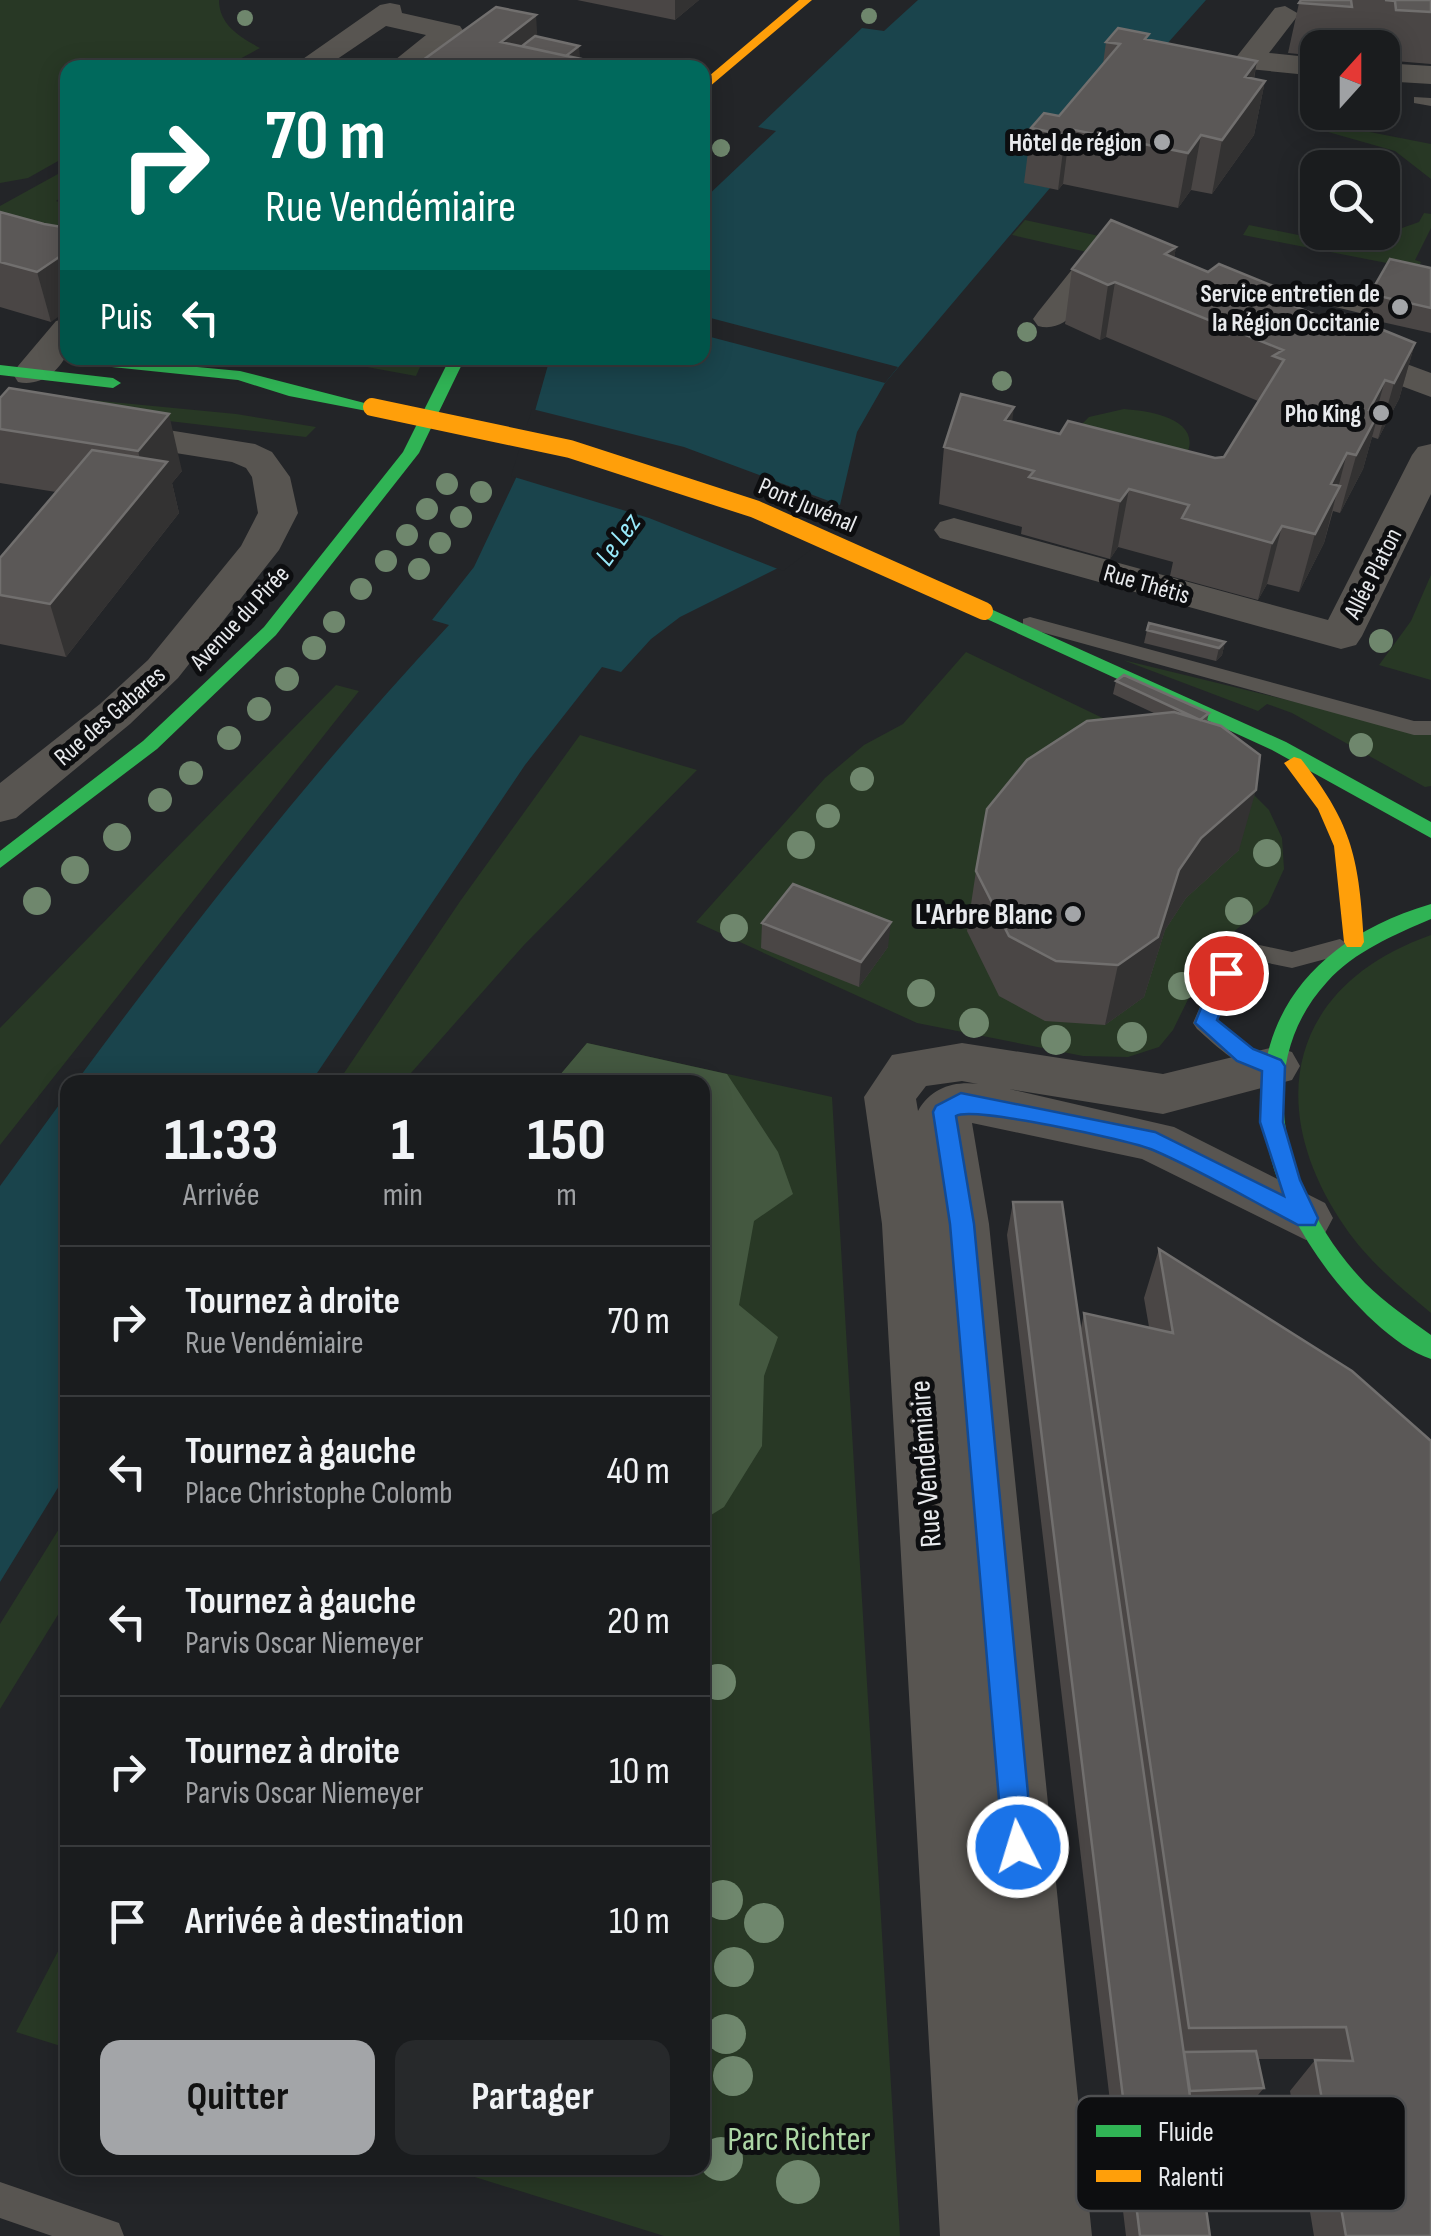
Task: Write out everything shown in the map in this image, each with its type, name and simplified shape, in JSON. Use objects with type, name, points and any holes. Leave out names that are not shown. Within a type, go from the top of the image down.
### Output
[{"type":"main road","points":[[710,82],[806,0]]},
{"type":"main road","points":[[84,365],[240,399],[289,391]]},
{"type":"main road","points":[[132,365],[240,376],[289,391]]},
{"type":"main road","name":"Avenue du Pirée","points":[[0,862],[150,746],[270,630],[411,453],[454,365]]},
{"type":"main road","name":"Pont Juvénal","points":[[289,391],[570,449],[755,509],[1279,746],[1431,831]]},
{"type":"main road","name":"Pont Juvénal","points":[[1279,746],[1327,803],[1350,854],[1354,942]]},
{"type":"main road","points":[[1431,911],[1406,917],[1354,942],[1308,983],[1282,1031],[1274,1066],[1271,1122],[1288,1180],[1306,1218],[1354,1287],[1431,1349]]},
{"type":"street","points":[[316,60],[392,9],[450,32],[410,60]]},
{"type":"street","points":[[1285,14],[1249,60],[1300,65]]},
{"type":"street","points":[[1400,80],[1427,92]]},
{"type":"street","points":[[1050,319],[1097,261],[1149,284]]},
{"type":"street","points":[[1308,338],[1431,386]]},
{"type":"street","name":"Rue des Gabares","points":[[0,414],[242,452],[258,460],[270,477],[278,513],[258,550],[163,669],[6,784]]},
{"type":"street","name":"Allée Platon","points":[[1340,636],[1431,456]]},
{"type":"street","name":"Rue Thétis","points":[[954,530],[1340,636]]},
{"type":"street","name":"Rue Vendémiaire","points":[[979,2236],[909,1224],[890,1097],[910,1069],[962,1062],[1163,1094],[1274,1066]]},
{"type":"street","name":"Rue Vendémiaire","points":[[1053,2236],[962,1224],[944,1112],[961,1102],[992,1106],[1155,1141],[1306,1218]]},
{"type":"lane","points":[[1301,294],[1368,310]]},
{"type":"lane","points":[[984,611],[1414,728],[1431,728]]},
{"type":"lane","points":[[1274,1066],[1245,1055],[1206,1023],[1236,948],[1292,960],[1354,942]]},
{"type":"lane","points":[[0,2200],[106,2236]]},
{"type":"green space","points":[[0,0],[219,0],[227,23],[260,48],[238,60],[60,60],[60,160],[28,178],[0,183]]},
{"type":"green space","points":[[1321,130],[1359,130],[1431,144],[1431,179],[1400,155],[1400,150]]},
{"type":"green space","points":[[60,173],[60,198],[56,201],[60,202],[60,230],[0,214],[0,206]]},
{"type":"green space","points":[[1424,213],[1431,214],[1431,228],[1415,260],[1421,262],[1416,273],[1392,264],[1320,250],[1400,250],[1400,229],[1419,222]]},
{"type":"green space","points":[[1025,220],[1113,239],[1100,255],[1012,235]]},
{"type":"green space","points":[[1249,225],[1300,235],[1300,246],[1243,235]]},
{"type":"green space","points":[[356,365],[421,365],[416,376]]},
{"type":"green space","points":[[49,396],[236,414],[316,427],[306,437],[41,406]]},
{"type":"green space","points":[[1124,409],[1160,415],[1181,425],[1190,443],[1186,456],[1079,427],[1089,417]]},
{"type":"green space","points":[[1431,575],[1431,680],[1379,665],[1411,621]]},
{"type":"green space","points":[[966,652],[1225,777],[1251,792],[1269,810],[1282,838],[1284,869],[1268,904],[1222,941],[1204,967],[1173,1030],[1159,1047],[1128,1057],[1083,1056],[917,1023],[696,922],[825,778],[864,745],[903,724]]},
{"type":"green space","points":[[1123,660],[1431,735],[1431,786],[1425,787],[1292,713],[1267,704],[1258,711]]},
{"type":"green space","points":[[336,685],[359,691],[0,1145],[0,1028]]},
{"type":"green space","points":[[580,735],[697,770],[524,945],[409,1075],[343,1075],[461,900]]},
{"type":"green space","points":[[1431,935],[1431,1313],[1374,1262],[1345,1227],[1319,1182],[1303,1137],[1298,1095],[1304,1054],[1320,1017],[1346,985],[1383,957]]},
{"type":"green space","name":"Parc Richter","points":[[587,1043],[832,1097],[900,2236],[664,2236],[468,2175],[710,2175],[710,1075],[560,1075]]},
{"type":"green space","points":[[587,1043],[727,1074],[778,1152],[793,1194],[754,1221],[739,1305],[778,1337],[764,1376],[762,1446],[724,1507],[710,1516],[710,1075],[560,1075]]},
{"type":"green space","points":[[60,1527],[60,1611],[0,1709],[0,1624]]},
{"type":"green space","points":[[60,1947],[60,2046],[16,2032]]},
{"type":"water","name":"Le Lez","points":[[918,0],[1206,0],[1166,45],[1025,182],[1050,188],[885,383],[857,432],[840,505],[826,532],[778,568],[680,617],[651,639],[621,672],[602,667],[525,765],[316,1075],[81,1075],[256,848],[449,625],[432,620],[474,567],[516,478],[548,365],[710,365],[710,193],[776,131],[758,127],[862,28],[884,31]]},
{"type":"water","points":[[60,1104],[60,1484],[0,1582],[0,1186]]},
{"type":"pier","points":[[710,318],[898,367],[885,383],[710,337]]},
{"type":"pier","points":[[532,409],[684,447],[845,507],[829,536],[783,571],[649,518],[511,476]]},
{"type":"building","points":[[1351,0],[1352,7],[1299,3]]},
{"type":"building","points":[[1385,0],[1431,0],[1431,12],[1396,10],[1395,1]]},
{"type":"building","points":[[496,7],[536,15],[501,42],[586,60],[423,60]]},
{"type":"building","points":[[1118,28],[1149,34],[1145,39],[1257,61],[1245,77],[1265,81],[1222,140],[1201,135],[1188,153],[1070,129],[1065,135],[1031,128],[1044,113],[1059,116],[1120,44],[1106,42]]},
{"type":"building","points":[[535,36],[579,46],[566,56],[522,46]]},
{"type":"building","points":[[0,212],[60,227],[60,256],[37,272],[0,262]]},
{"type":"building","points":[[1111,220],[1176,247],[1165,254],[1208,272],[1219,264],[1293,294],[1281,301],[1329,320],[1339,312],[1415,343],[1394,383],[1385,380],[1369,410],[1379,412],[1356,455],[1347,453],[1331,484],[1340,486],[1315,534],[1282,526],[1272,543],[1182,518],[1189,505],[1129,489],[1120,501],[1029,477],[1034,471],[944,447],[961,394],[1014,407],[1005,420],[1060,434],[1068,421],[1224,457],[1284,360],[1273,356],[1283,350],[1115,282],[1108,285],[1072,269]]},
{"type":"building","points":[[1390,259],[1431,268],[1431,308],[1370,294]]},
{"type":"building","points":[[9,388],[169,414],[138,451],[0,429],[0,398]]},
{"type":"building","points":[[92,450],[167,462],[50,604],[0,595],[0,558]]},
{"type":"building","points":[[1149,623],[1225,642],[1219,648],[1147,630]]},
{"type":"building","points":[[1124,675],[1209,713],[1200,720],[1116,681]]},
{"type":"building","name":"L'Arbre Blanc","points":[[1174,712],[1221,726],[1260,755],[1256,790],[1201,838],[1179,870],[1158,937],[1118,965],[1056,961],[1009,936],[976,871],[987,809],[1027,760],[1087,721]]},
{"type":"building","points":[[793,884],[891,922],[861,962],[762,923]]},
{"type":"building","points":[[1013,1202],[1062,1202],[1190,2096],[1123,2096]]},
{"type":"building","points":[[1159,1249],[1352,1371],[1431,1441],[1431,2236],[1346,2236],[1342,2211],[1406,2211],[1406,2096],[1321,2096],[1315,2060],[1353,2061],[1346,2027],[1189,2028],[1084,1313],[1173,1333]]},
{"type":"building","points":[[1256,2051],[1264,2088],[1190,2091],[1184,2052]]},
{"type":"building","points":[[1137,2211],[1206,2211],[1210,2236],[1140,2236]]},
{"type":"traffic: fast","points":[[138,365],[240,376],[289,391],[372,407]]},
{"type":"traffic: fast","points":[[0,861],[150,745],[270,631],[411,453],[454,365]]},
{"type":"traffic: fast","points":[[0,370],[113,383]]},
{"type":"traffic: fast","points":[[984,611],[1279,746],[1431,831]]},
{"type":"traffic: fast","points":[[1431,911],[1367,939],[1320,976],[1289,1020],[1273,1070],[1272,1123],[1285,1178],[1313,1233],[1362,1295],[1431,1349]]},
{"type":"traffic: slow","points":[[710,82],[806,0]]},
{"type":"traffic: slow","points":[[372,407],[570,449],[755,509],[984,611]]},
{"type":"traffic: slow","points":[[1294,763],[1327,808],[1344,846],[1354,942]]},
{"type":"place","name":"Hôtel de région","points":[[1162,142]]},
{"type":"place","name":"Service entretien de la Région Occitanie","points":[[1400,307]]},
{"type":"place","name":"Pho King","points":[[1381,413]]},
{"type":"place","name":"L'Arbre Blanc","points":[[1073,914]]},
{"type":"route","points":[[1018,1847],[962,1224],[944,1112],[961,1102],[992,1106],[1155,1141],[1306,1218],[1288,1180],[1271,1122],[1274,1066],[1245,1055],[1206,1023],[1226,973]]}]
